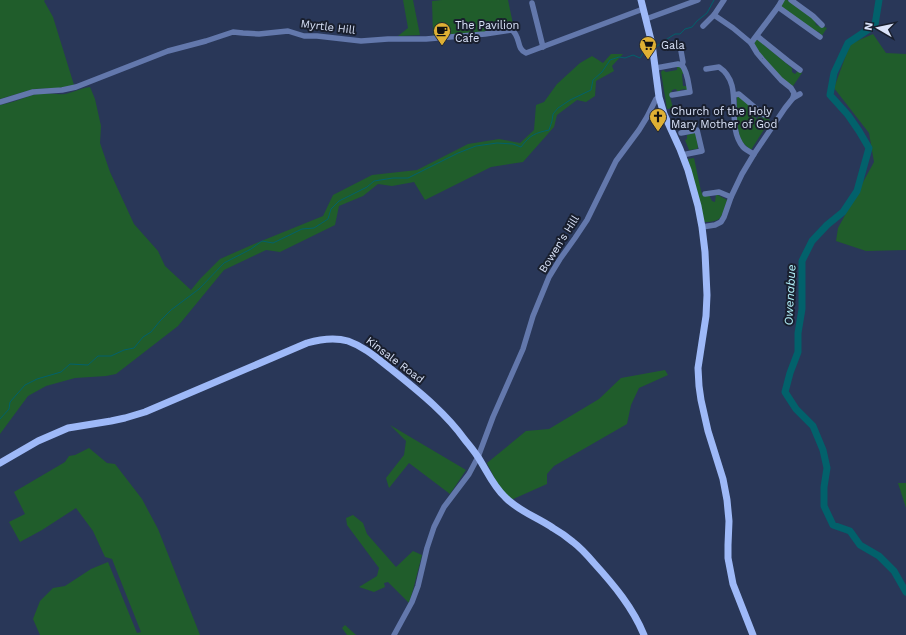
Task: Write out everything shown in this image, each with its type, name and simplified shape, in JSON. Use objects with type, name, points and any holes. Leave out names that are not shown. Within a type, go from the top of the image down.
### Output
[{"type":"main road","points":[[641,0],[653,47],[659,97],[664,114],[692,182],[702,227],[707,295],[706,316],[698,368],[699,386],[708,431],[723,479],[727,500],[729,521],[728,558],[733,584],[753,635]]},
{"type":"main road","name":"Kinsale Road","points":[[0,463],[38,441],[68,428],[111,421],[135,415],[307,343],[326,339],[341,340],[365,349],[414,388],[458,431],[478,457],[505,498],[518,508],[567,537],[586,554],[607,576],[628,604],[644,635]]},
{"type":"street","points":[[646,19],[698,0]]},
{"type":"street","points":[[703,26],[714,15],[724,0]]},
{"type":"street","points":[[751,43],[782,0]]},
{"type":"street","points":[[778,7],[819,29],[814,16],[791,0]]},
{"type":"street","points":[[532,3],[544,47]]},
{"type":"street","name":"Myrtle Hill","points":[[0,102],[33,92],[62,90],[76,87],[168,50],[233,32],[259,34],[288,31],[304,36],[361,41],[426,39],[512,30],[517,35],[519,46],[523,52],[528,53],[643,9]]},
{"type":"street","points":[[714,15],[751,43],[762,59],[781,80],[791,88],[794,93],[793,98]]},
{"type":"street","points":[[757,36],[797,70]]},
{"type":"street","points":[[672,95],[690,92],[687,73],[682,65],[683,62],[681,51]]},
{"type":"street","points":[[656,68],[678,64],[682,65]]},
{"type":"street","points":[[709,70],[719,67],[729,76],[734,95],[735,124],[739,141],[744,149],[754,154]]},
{"type":"street","points":[[734,95],[739,94],[762,113],[756,117]]},
{"type":"street","points":[[702,227],[715,225],[721,222],[742,174],[754,154],[769,130],[793,98],[800,94]]},
{"type":"street","name":"Bowen's Hill","points":[[394,635],[412,602],[418,586],[427,548],[434,527],[444,507],[468,474],[478,457],[493,417],[523,349],[533,316],[550,277],[560,259],[587,220],[616,161],[639,130],[656,99],[659,97]]},
{"type":"street","points":[[682,155],[702,151],[697,130],[683,135]]},
{"type":"street","points":[[714,192],[714,199]]},
{"type":"street","points":[[705,194],[719,192],[732,197]]},
{"type":"green space","points":[[0,0],[45,0],[44,1],[53,17],[74,85],[59,88],[34,89],[0,99]]},
{"type":"green space","points":[[403,0],[413,0],[420,35],[398,36],[408,28]]},
{"type":"green space","points":[[508,0],[513,24],[485,32],[433,35],[432,1]]},
{"type":"green space","points":[[784,0],[787,0],[815,20],[816,25],[827,28],[821,37],[819,32],[814,31],[781,6]]},
{"type":"green space","points":[[873,34],[886,53],[906,54],[906,250],[866,251],[836,241],[838,228],[874,162],[869,133],[834,88],[850,44]]},
{"type":"green space","points":[[757,39],[792,68],[792,72],[795,74],[799,70],[802,73],[793,86],[785,82],[760,54],[754,43]]},
{"type":"green space","points":[[611,54],[623,54],[612,66],[614,71],[596,81],[595,96],[586,102],[577,100],[557,115],[554,127],[523,162],[491,167],[425,200],[414,182],[392,186],[378,184],[363,196],[339,206],[335,225],[280,252],[266,250],[224,270],[178,326],[116,374],[75,378],[46,386],[28,396],[0,434],[0,105],[37,94],[65,94],[90,87],[95,99],[101,126],[100,143],[110,172],[134,224],[158,251],[165,266],[191,290],[220,259],[323,216],[333,195],[372,175],[417,170],[468,144],[499,139],[520,143],[534,130],[536,105],[544,102],[557,84],[580,63],[592,56],[603,63]]},
{"type":"green space","points":[[680,66],[685,73],[682,74],[683,86],[687,86],[688,90],[680,90],[678,93],[676,89],[672,90],[670,97],[673,108],[667,109],[661,72],[663,70],[666,72],[677,70],[677,67]]},
{"type":"green space","points":[[739,96],[756,111],[754,116],[757,119],[759,116],[761,118],[766,116],[770,120],[751,150],[740,138],[737,120],[737,97]]},
{"type":"green space","points":[[694,133],[696,134],[698,147],[697,149],[689,150],[685,140],[687,139],[687,135]]},
{"type":"green space","points":[[694,158],[703,196],[709,195],[712,201],[715,202],[716,194],[727,200],[721,217],[715,221],[704,222],[688,159]]},
{"type":"green space","points":[[665,370],[668,375],[639,388],[631,405],[627,424],[554,466],[547,474],[547,484],[511,500],[499,487],[487,463],[526,431],[549,429],[599,399],[621,378]]},
{"type":"green space","points":[[390,425],[466,470],[450,494],[409,463],[389,488],[386,478],[404,455],[406,441]]},
{"type":"green space","points":[[89,448],[107,463],[115,464],[142,499],[158,529],[200,635],[40,635],[33,619],[40,601],[53,588],[65,586],[91,569],[108,562],[137,633],[141,632],[112,559],[105,557],[93,531],[76,508],[20,542],[9,522],[25,514],[14,492],[65,462],[69,456],[75,455]]},
{"type":"green space","points":[[898,483],[906,483],[906,508]]},
{"type":"green space","points":[[353,515],[363,523],[367,534],[396,567],[413,551],[422,555],[409,603],[388,582],[384,583],[385,587],[374,592],[359,587],[377,576],[379,568],[347,525],[346,518]]},
{"type":"green space","points":[[345,625],[356,635],[347,635],[342,628]]},
{"type":"waterway","points":[[656,47],[675,34],[680,34],[685,29],[692,27],[707,13],[714,0]]},
{"type":"waterway","name":"Owenabue","points":[[879,0],[875,25],[848,43],[834,73],[830,95],[848,115],[869,148],[857,191],[843,212],[827,225],[812,241],[802,261],[802,309],[798,333],[798,352],[785,392],[796,409],[813,426],[823,450],[827,468],[824,487],[824,506],[833,525],[850,531],[860,545],[879,556],[894,571],[906,592]]},
{"type":"waterway","points":[[0,419],[9,409],[10,402],[25,385],[37,379],[61,372],[70,364],[88,365],[98,356],[111,356],[124,350],[134,348],[143,337],[151,332],[171,310],[199,289],[224,263],[251,249],[262,241],[273,243],[302,229],[314,228],[328,219],[331,209],[339,201],[367,187],[374,181],[393,178],[408,178],[458,153],[476,146],[497,143],[513,144],[521,147],[533,135],[549,130],[553,114],[558,108],[570,100],[591,90],[593,80],[602,72],[610,60],[619,57],[625,58],[633,55],[640,58],[645,50],[649,49]]},
{"type":"place","name":"The Pavilion Cafe","points":[[442,46]]},
{"type":"place","name":"Gala","points":[[648,60]]},
{"type":"place","name":"Church of the Holy Mary Mother of God","points":[[658,132]]}]
